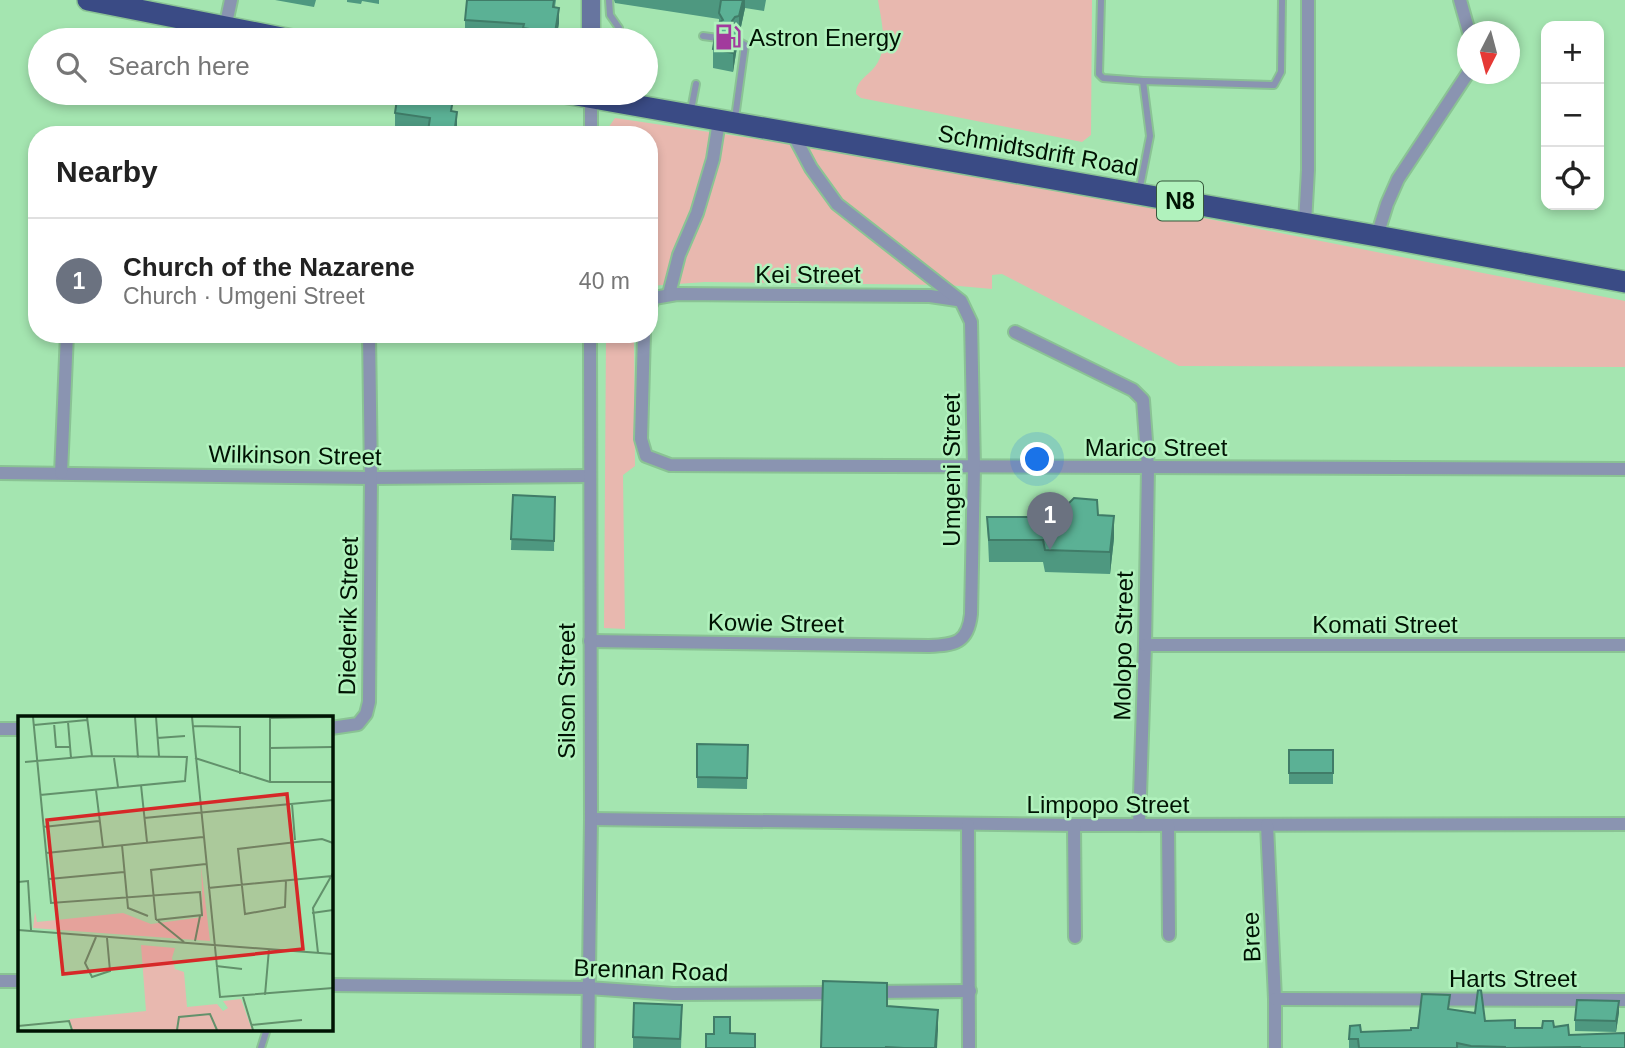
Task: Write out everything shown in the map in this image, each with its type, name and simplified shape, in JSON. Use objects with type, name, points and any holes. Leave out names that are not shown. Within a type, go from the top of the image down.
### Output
[{"type":"highway","points":[[88,0],[230,28]]},
{"type":"highway","name":"Schmidtsdrift Road","points":[[640,105],[1625,282]]},
{"type":"street","points":[[225,27],[231,0]]},
{"type":"street","points":[[591,0],[591,28]]},
{"type":"street","points":[[1305,223],[1308,170],[1308,0]]},
{"type":"street","points":[[1460,0],[1466,21]]},
{"type":"street","points":[[1377,236],[1398,179],[1462,84]]},
{"type":"street","points":[[591,105],[591,126]]},
{"type":"street","points":[[669,294],[675,267],[697,214],[727,122]]},
{"type":"street","points":[[793,134],[811,168],[837,204],[961,301]]},
{"type":"street","name":"Kei Street","points":[[658,300],[669,294],[930,296],[961,301]]},
{"type":"street","name":"Umgeni Street","points":[[961,301],[971,322],[974,467],[971,614],[968,632],[961,639]]},
{"type":"street","name":"Molopo Street","points":[[1015,332],[1139,394],[1143,400],[1148,468],[1139,825]]},
{"type":"street","points":[[61,473],[67,343]]},
{"type":"street","points":[[369,343],[371,478]]},
{"type":"street","name":"Silson Street","points":[[588,1048],[591,820],[590,343]]},
{"type":"street","name":"Marico Street","points":[[644,343],[641,439],[646,456],[657,462],[681,466],[1625,469]]},
{"type":"street","name":"Wilkinson Street","points":[[0,472],[371,478],[590,476]]},
{"type":"street","name":"Diederik Street","points":[[332,728],[358,724],[366,714],[369,702],[371,478]]},
{"type":"street","name":"Kowie Street","points":[[590,641],[929,646],[950,645],[961,639]]},
{"type":"street","name":"Komati Street","points":[[1145,645],[1625,645]]},
{"type":"street","points":[[0,729],[18,729]]},
{"type":"street","name":"Limpopo Street","points":[[591,820],[968,825],[1625,824]]},
{"type":"street","points":[[968,825],[969,1048]]},
{"type":"street","points":[[1074,825],[1075,937]]},
{"type":"street","points":[[1168,825],[1169,935]]},
{"type":"street","name":"Bree","points":[[1267,825],[1275,1048]]},
{"type":"street","points":[[0,981],[18,981]]},
{"type":"street","name":"Brennan Road","points":[[332,985],[588,988],[673,994],[970,991]]},
{"type":"street","name":"Harts Street","points":[[1275,999],[1625,1000]]},
{"type":"lane","points":[[608,0],[610,15],[619,28]]},
{"type":"lane","points":[[1101,0],[1099,74],[1103,78],[1274,85],[1281,72],[1282,0]]},
{"type":"lane","points":[[703,36],[718,38]]},
{"type":"lane","points":[[727,122],[745,44],[738,41]]},
{"type":"lane","points":[[1139,194],[1150,136],[1143,81]]},
{"type":"lane","points":[[690,115],[696,84]]},
{"type":"lane","points":[[261,1048],[267,1030]]},
{"type":"shaded area","points":[[878,0],[1092,0],[1091,135],[1082,142],[861,98],[856,94],[858,84],[878,62],[883,48]]},
{"type":"shaded area","points":[[615,118],[770,141],[1123,202],[1625,301],[1625,367],[1179,366],[1002,274],[992,275],[992,289],[948,285],[705,282],[658,285],[658,126],[609,126]]},
{"type":"shaded area","points":[[606,343],[634,343],[635,466],[623,475],[625,629],[604,628]]},
{"type":"building","points":[[467,0],[554,0],[553,7],[559,8],[556,28],[523,28],[524,24],[465,20]]},
{"type":"building","points":[[721,0],[743,0],[739,16],[732,21],[737,28],[733,53],[713,49],[717,24],[723,20],[719,13]]},
{"type":"building","points":[[396,105],[452,105],[451,111],[457,112],[455,126],[429,126],[430,118],[395,113]]},
{"type":"building","points":[[513,495],[555,497],[554,541],[511,539]]},
{"type":"building","points":[[1074,498],[1097,500],[1098,515],[1114,516],[1110,552],[1045,550],[1043,540],[989,540],[987,517],[1037,517],[1038,511],[1060,512]]},
{"type":"building","points":[[697,744],[748,745],[747,778],[697,777]]},
{"type":"building","points":[[1289,750],[1333,750],[1333,773],[1289,773]]},
{"type":"building","points":[[823,981],[887,983],[887,1006],[938,1010],[935,1048],[821,1048]]},
{"type":"building","points":[[1478,990],[1481,990],[1485,1021],[1515,1020],[1515,1028],[1542,1028],[1543,1021],[1553,1021],[1554,1027],[1568,1025],[1569,1035],[1625,1033],[1625,1048],[1505,1048],[1457,1043],[1457,1048],[1359,1048],[1358,1039],[1349,1039],[1350,1026],[1360,1025],[1361,1032],[1418,1028],[1422,994],[1450,995],[1448,1009],[1475,1013]]},
{"type":"building","points":[[1577,1000],[1619,1001],[1616,1021],[1575,1020]]},
{"type":"building","points":[[634,1003],[682,1005],[680,1039],[633,1037]]},
{"type":"building","points":[[714,1017],[730,1017],[730,1033],[755,1034],[755,1048],[706,1048],[706,1034],[714,1034]]},
{"type":"place","name":"Astron Energy","points":[[728,37]]},
{"type":"place","name":"Church of the Nazarene","points":[[1050,550]]}]
